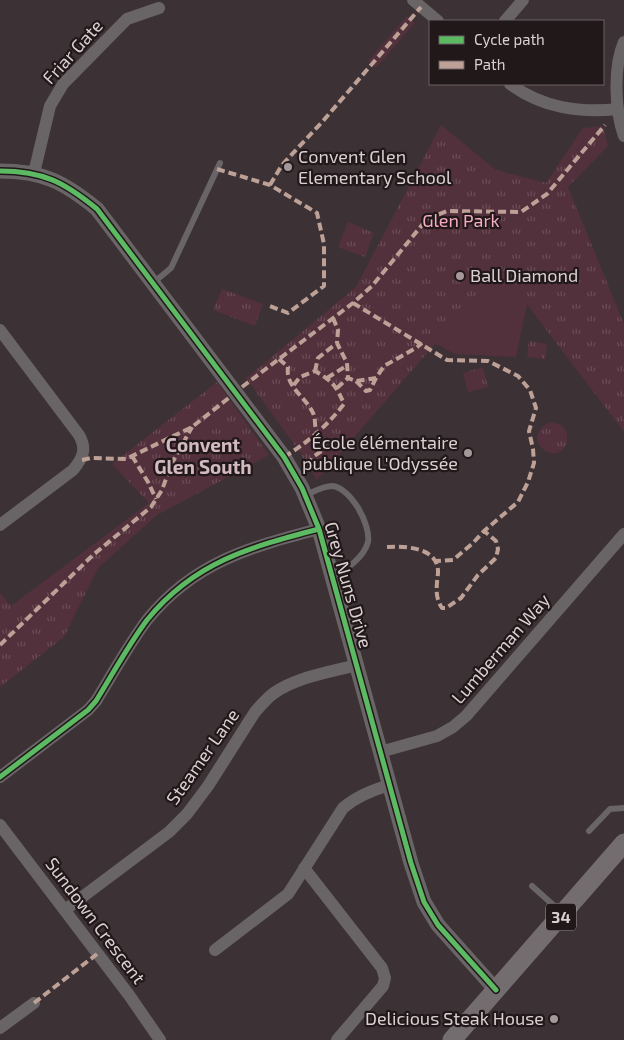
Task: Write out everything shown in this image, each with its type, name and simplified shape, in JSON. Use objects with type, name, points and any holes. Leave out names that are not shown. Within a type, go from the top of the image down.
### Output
[{"type":"main road","name":"34","points":[[452,1040],[624,843]]},
{"type":"street","points":[[413,0],[437,20]]},
{"type":"street","points":[[506,20],[523,0]]},
{"type":"street","name":"Friar Gate","points":[[34,173],[50,106],[63,84],[127,19],[159,8]]},
{"type":"street","points":[[624,42],[618,74],[617,93],[618,109],[624,136]]},
{"type":"street","points":[[512,85],[532,98],[561,108],[603,111],[618,109]]},
{"type":"street","name":"Grey Nuns Drive","points":[[0,171],[34,173],[50,178],[77,192],[97,209],[260,424],[292,470],[306,495],[319,529],[415,877],[424,902],[438,925],[496,990]]},
{"type":"street","points":[[0,330],[79,435],[83,442],[84,451],[82,460],[73,470],[0,525]]},
{"type":"street","points":[[0,778],[88,710],[96,701],[146,622],[171,595],[192,578],[216,563],[245,550],[319,529]]},
{"type":"street","name":"Lumberman Way","points":[[380,752],[437,736],[453,727],[466,716],[624,534]]},
{"type":"street","name":"Steamer Lane","points":[[65,910],[169,832],[187,814],[208,786],[264,701],[275,692],[293,683],[357,666]]},
{"type":"street","points":[[215,950],[288,894],[343,808],[354,799],[374,789],[390,785]]},
{"type":"street","name":"Sundown Crescent","points":[[0,824],[160,1040]]},
{"type":"street","points":[[304,868],[382,968],[385,978],[383,986],[338,1040]]},
{"type":"street","points":[[0,1028],[34,1003]]},
{"type":"lane","points":[[153,282],[170,268],[220,163]]},
{"type":"lane","points":[[306,495],[331,486],[342,488],[357,506],[364,521],[368,541],[362,552],[352,566],[333,577]]},
{"type":"lane","points":[[589,831],[610,810],[624,808]]},
{"type":"lane","points":[[532,886],[563,914]]},
{"type":"green space","points":[[407,16],[415,23],[376,68],[368,61]]},
{"type":"green space","name":"Glen Park","points":[[441,125],[496,170],[546,183],[583,128],[603,126],[608,146],[568,187],[624,324],[624,432],[500,269],[317,480],[299,451],[246,378],[356,287]]},
{"type":"green space","points":[[348,222],[374,233],[365,257],[338,247]]},
{"type":"green space","name":"Ball Diamond","points":[[542,235],[516,357],[455,354],[369,309]]},
{"type":"green space","points":[[222,289],[263,304],[255,326],[213,310]]},
{"type":"green space","points":[[529,341],[547,344],[545,359],[527,357]]},
{"type":"green space","points":[[483,367],[488,387],[468,392],[463,373]]},
{"type":"green space","points":[[217,382],[269,455],[157,515],[98,568],[64,637],[0,687],[0,593],[11,606],[149,503],[112,464]]},
{"type":"green space","points":[[548,423],[558,424],[564,428],[567,434],[567,442],[559,452],[552,453],[543,449],[538,442],[539,431]]},
{"type":"marked path","points":[[270,185],[282,165],[323,121],[421,7]]},
{"type":"marked path","points":[[242,387],[353,303],[372,286],[427,219],[447,211],[521,212],[547,194],[605,125]]},
{"type":"marked path","points":[[217,169],[270,185],[317,213],[324,244],[324,286],[288,313],[267,305]]},
{"type":"marked path","points":[[353,303],[447,360],[488,361],[518,376],[530,390],[536,408],[529,431],[534,463],[528,482],[518,502],[453,560],[436,561]]},
{"type":"marked path","points":[[333,318],[338,330],[337,343]]},
{"type":"marked path","points":[[315,371],[318,358],[337,343],[347,363],[348,378]]},
{"type":"marked path","points":[[337,388],[348,378],[356,381],[376,378],[384,366],[422,343]]},
{"type":"marked path","points":[[279,359],[288,367],[288,374],[293,386],[310,407],[316,430],[325,446],[323,450],[313,457],[307,467]]},
{"type":"marked path","points":[[327,378],[346,366]]},
{"type":"marked path","points":[[284,457],[301,446],[331,420],[344,404],[333,384],[315,371],[300,377],[293,386]]},
{"type":"marked path","points":[[356,381],[366,391],[370,390],[376,378]]},
{"type":"marked path","points":[[82,460],[91,458],[126,459],[192,427],[230,397]]},
{"type":"marked path","points":[[0,645],[93,555],[151,507],[162,490],[171,465],[192,427]]},
{"type":"marked path","points":[[132,456],[156,499]]},
{"type":"marked path","points":[[387,547],[420,550],[433,558],[437,564],[439,604],[442,608],[446,608],[461,598],[478,575],[496,558],[498,549],[496,541],[484,531]]},
{"type":"marked path","points":[[34,1003],[97,954]]},
{"type":"cycle path","points":[[0,171],[29,173],[52,180],[74,192],[97,209],[284,457],[302,488],[319,529],[411,863],[424,902],[438,925],[496,990]]},
{"type":"cycle path","points":[[0,777],[88,710],[96,701],[147,620],[165,600],[184,584],[204,570],[247,550],[319,529]]},
{"type":"place","name":"Convent Glen Elementary School","points":[[288,167]]},
{"type":"place","name":"Ball Diamond","points":[[460,276]]},
{"type":"place","name":"École élémentaire publique L'Odyssée","points":[[468,453]]},
{"type":"place","name":"Delicious Steak House","points":[[554,1019]]},
{"type":"district","name":"Convent Glen South","points":[[203,456]]}]
